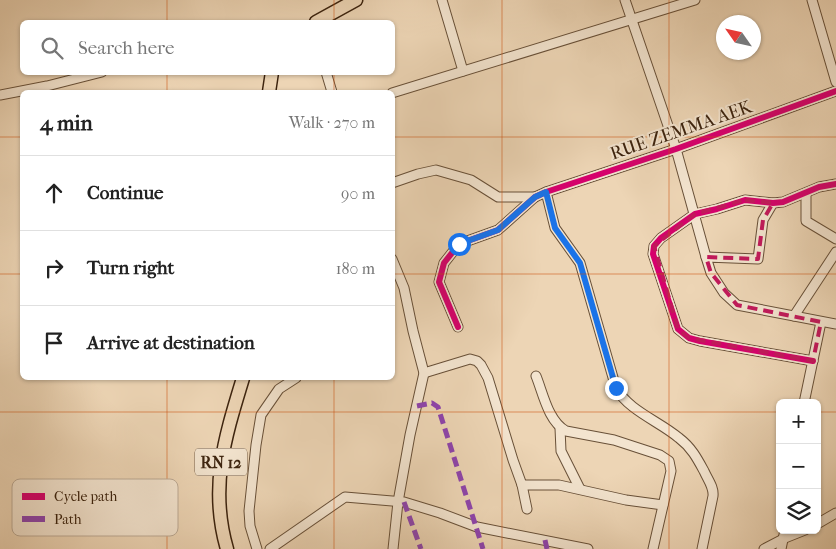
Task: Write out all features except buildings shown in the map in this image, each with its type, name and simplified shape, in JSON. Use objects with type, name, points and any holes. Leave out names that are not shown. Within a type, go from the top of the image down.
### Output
[{"type":"main road","points":[[330,19],[356,0]]},
{"type":"main road","points":[[269,90],[272,75]]},
{"type":"main road","name":"RN 12","points":[[227,549],[222,534],[219,508],[219,474],[231,418],[242,380]]},
{"type":"street","points":[[442,0],[463,71]]},
{"type":"street","points":[[625,0],[676,149],[706,257],[715,280],[724,293],[737,304],[836,324]]},
{"type":"street","points":[[395,92],[695,0]]},
{"type":"street","points":[[812,0],[836,82]]},
{"type":"street","points":[[26,90],[90,75]]},
{"type":"street","points":[[327,75],[331,90]]},
{"type":"street","points":[[0,95],[20,91]]},
{"type":"street","name":"RUE ZEMMA AEK","points":[[535,197],[676,149],[836,91]]},
{"type":"street","points":[[395,182],[436,170],[471,180],[498,197],[535,197]]},
{"type":"street","points":[[813,361],[689,338],[678,328],[653,254],[654,246],[661,238],[695,214],[746,200],[773,203],[783,202],[819,187],[836,184]]},
{"type":"street","points":[[546,192],[555,228],[580,263],[616,388],[625,401],[686,444],[696,455],[713,487],[713,496],[702,549]]},
{"type":"street","points":[[806,193],[806,221],[836,239]]},
{"type":"street","points":[[458,327],[439,282],[444,263],[459,244],[498,230],[535,197]]},
{"type":"street","points":[[706,257],[758,259],[763,220],[773,203]]},
{"type":"street","points":[[794,316],[836,252]]},
{"type":"street","points":[[393,549],[398,502],[424,373],[412,331],[404,288],[395,267]]},
{"type":"street","points":[[805,399],[821,322]]},
{"type":"street","points":[[424,373],[470,360],[477,361],[481,365],[488,378],[522,484],[527,509]]},
{"type":"street","points":[[536,376],[552,416],[560,428],[566,431],[614,440],[665,458],[671,466],[672,471],[653,549]]},
{"type":"street","points":[[257,549],[250,526],[249,511],[253,462],[261,416],[279,390],[293,380]]},
{"type":"street","points":[[560,428],[561,451],[580,488]]},
{"type":"street","points":[[522,484],[559,485],[580,488],[626,500],[663,505]]},
{"type":"street","points":[[270,549],[345,496],[404,502],[477,527],[588,549]]},
{"type":"street","points":[[821,522],[836,513]]},
{"type":"street","points":[[764,549],[785,534]]},
{"type":"street","points":[[781,549],[785,534]]},
{"type":"highlighted area","points":[[745,200],[773,203],[763,220],[758,259],[706,257],[711,273],[737,305],[821,322],[813,361],[689,338],[678,329],[654,246],[695,214]]},
{"type":"marked path","points":[[417,406],[432,403],[438,407],[483,549]]},
{"type":"marked path","points":[[404,502],[421,549]]},
{"type":"marked path","points":[[545,540],[547,549]]},
{"type":"cycle path","points":[[458,327],[439,282],[444,263],[459,244],[498,230],[535,197],[546,192],[676,149],[836,91]]},
{"type":"cycle path","points":[[813,361],[689,338],[678,329],[653,254],[654,246],[661,238],[695,214],[745,200],[773,203],[783,202],[819,187],[836,184]]},
{"type":"route","points":[[459,244],[498,230],[535,197],[546,192],[555,228],[580,263],[616,388]]}]
